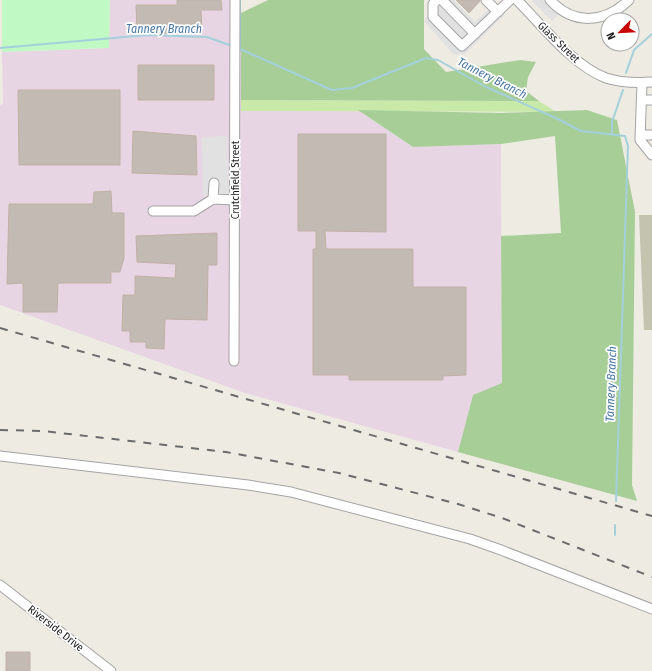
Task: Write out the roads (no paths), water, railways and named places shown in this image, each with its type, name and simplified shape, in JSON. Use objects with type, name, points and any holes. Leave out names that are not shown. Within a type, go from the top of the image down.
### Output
[{"type":"street","name":"Crutchfield Street","points":[[234,361],[235,0]]},
{"type":"street","points":[[437,0],[433,4],[433,17],[462,46],[498,12],[517,1]]},
{"type":"street","points":[[442,0],[475,34]]},
{"type":"street","points":[[486,0],[498,12]]},
{"type":"street","points":[[550,0],[562,12],[570,16],[589,19],[612,13],[629,0]]},
{"type":"street","name":"Glass Street","points":[[517,1],[568,52],[587,68],[606,78],[621,82],[652,82]]},
{"type":"street","points":[[642,83],[640,140],[652,155]]},
{"type":"street","points":[[642,100],[652,100]]},
{"type":"street","points":[[640,135],[652,135]]},
{"type":"street","points":[[213,199],[214,183]]},
{"type":"street","points":[[153,211],[194,211],[213,199],[235,200]]},
{"type":"street","points":[[0,456],[248,485],[291,492],[470,540],[501,550],[652,609]]},
{"type":"street","name":"Riverside Drive","points":[[0,585],[112,671]]},
{"type":"waterway","points":[[240,0],[240,50]]},
{"type":"waterway","points":[[626,73],[634,50],[652,34]]},
{"type":"waterway","name":"Tannery Branch","points":[[0,48],[147,35],[207,37],[232,46]]},
{"type":"waterway","name":"Tannery Branch","points":[[238,48],[332,90],[352,88],[426,58],[438,60],[486,87],[558,119],[581,131],[625,136],[628,146],[616,501]]},
{"type":"waterway","points":[[612,134],[612,122],[623,90]]},
{"type":"waterway","name":"Tannery Branch","points":[[615,525],[615,535]]},
{"type":"railway","points":[[0,328],[652,516]]},
{"type":"railway","points":[[0,430],[43,431],[226,452],[339,473],[458,504],[502,518],[652,577]]}]
